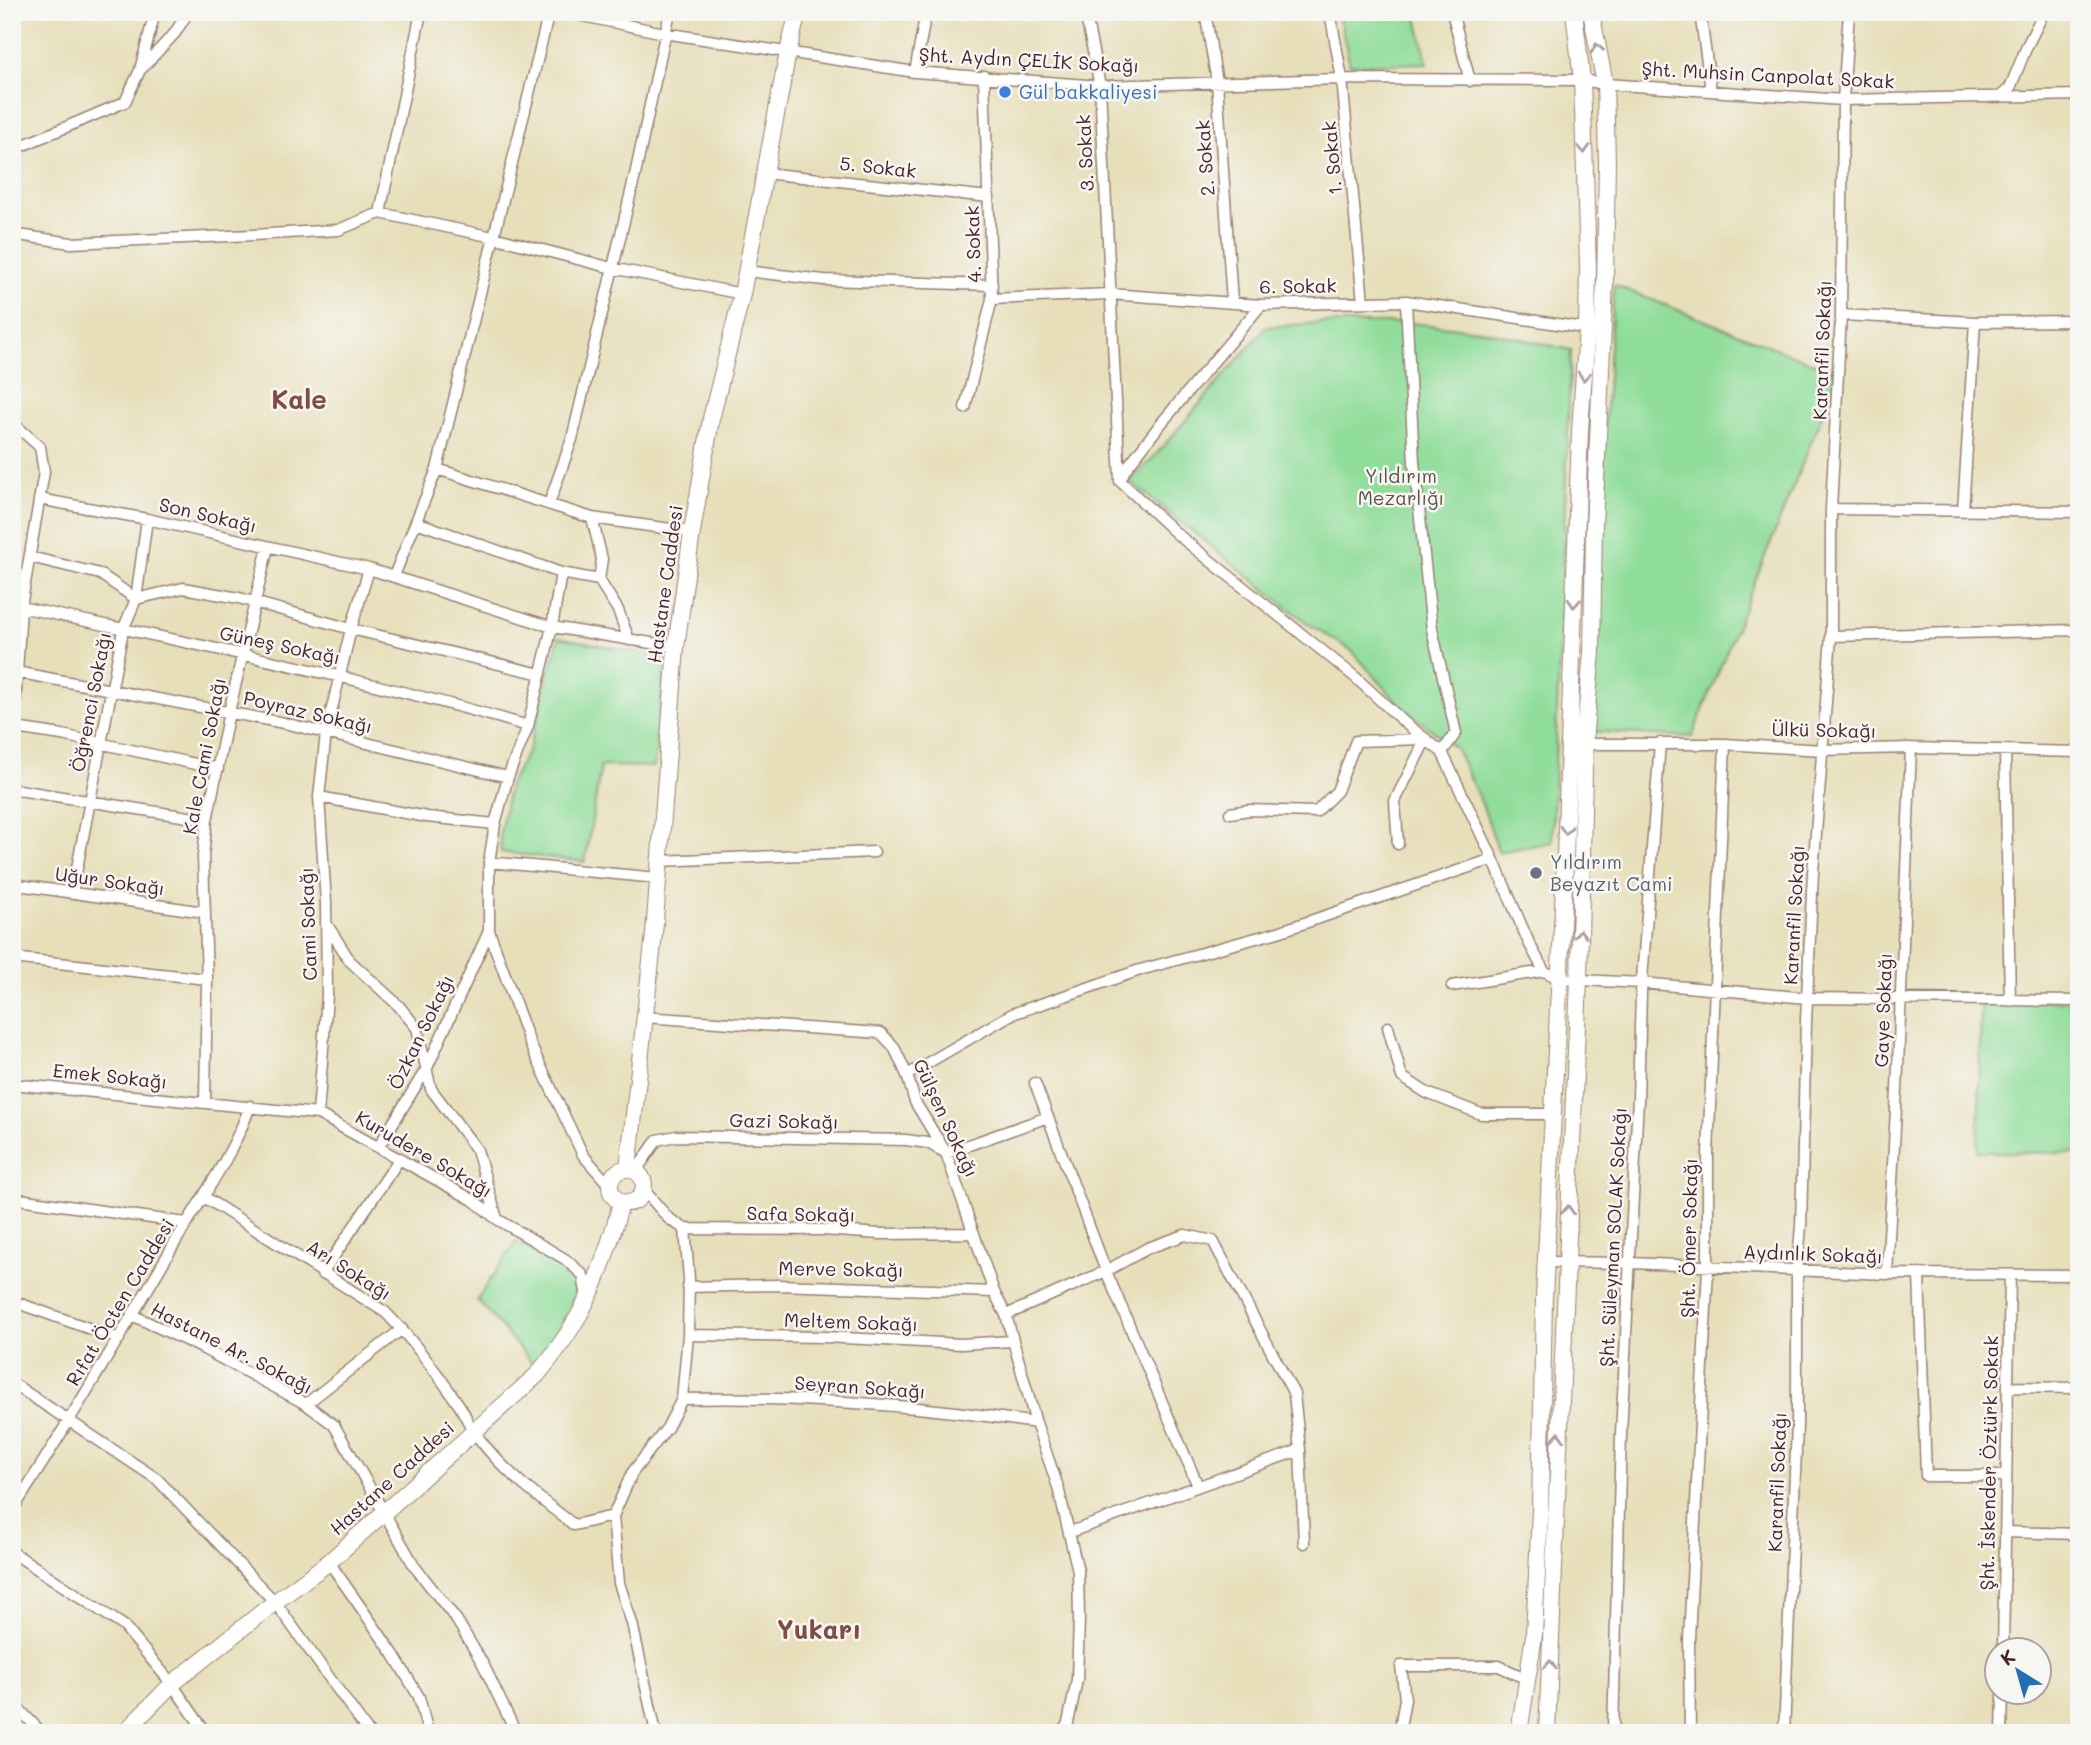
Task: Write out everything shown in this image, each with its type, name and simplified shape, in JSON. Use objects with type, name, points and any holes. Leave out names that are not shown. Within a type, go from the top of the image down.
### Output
[{"type":"street","points":[[12,150],[125,102],[141,70],[155,12]]},
{"type":"street","points":[[141,70],[175,33],[188,12]]},
{"type":"street","points":[[380,213],[421,12]]},
{"type":"street","points":[[394,576],[437,469],[549,12]]},
{"type":"street","name":"Şht. Aydın ÇELİK Sokağı","points":[[564,12],[664,33],[915,72],[1100,86],[1342,79],[1582,80]]},
{"type":"street","points":[[549,504],[572,439],[635,175],[670,12]]},
{"type":"street","name":"Hastane Caddesi","points":[[632,1170],[676,647],[692,532],[711,419],[742,293],[798,12]]},
{"type":"street","points":[[915,72],[926,12]]},
{"type":"street","name":"3. Sokak","points":[[1085,12],[1100,86],[1120,481]]},
{"type":"street","name":"2. Sokak","points":[[1205,12],[1217,82],[1232,302]]},
{"type":"street","name":"1. Sokak","points":[[1330,12],[1342,79],[1363,302]]},
{"type":"street","points":[[1452,12],[1470,81]]},
{"type":"street","points":[[1519,1733],[1534,1635],[1580,431],[1595,330],[1588,266],[1582,80],[1574,12]]},
{"type":"street","points":[[1547,1733],[1579,979],[1585,744],[1591,652],[1595,330],[1607,162],[1605,85],[1591,12]]},
{"type":"street","points":[[1700,12],[1711,91]]},
{"type":"street","name":"Karanfil Sokağı","points":[[1784,1733],[1797,1439],[1797,1270],[1801,1226],[1802,1112],[1831,636],[1831,509],[1842,315],[1843,100],[1849,12]]},
{"type":"street","points":[[2000,97],[2010,88],[2044,12]]},
{"type":"street","name":"4. Sokak","points":[[964,408],[992,299],[984,76]]},
{"type":"street","name":"Şht. Muhsin Canpolat Sokak","points":[[1582,80],[1605,85],[1843,100],[2079,95]]},
{"type":"street","name":"5. Sokak","points":[[764,173],[989,197]]},
{"type":"street","points":[[12,234],[71,243],[253,235],[338,230],[380,213],[493,237],[612,268],[742,293]]},
{"type":"street","points":[[746,271],[824,280],[992,285]]},
{"type":"street","name":"6. Sokak","points":[[992,299],[1110,294],[1261,305],[1406,301],[1595,330]]},
{"type":"street","points":[[1406,301],[1414,462],[1432,629],[1457,733],[1442,752]]},
{"type":"street","points":[[1261,305],[1159,426],[1125,470],[1120,481],[1177,534],[1355,677],[1442,752],[1544,971],[1560,979],[1642,983],[1807,998],[2079,1001]]},
{"type":"street","points":[[1842,315],[1975,322],[2079,321]]},
{"type":"street","points":[[1963,511],[1975,322]]},
{"type":"street","points":[[12,422],[40,447],[44,472],[21,607],[12,756]]},
{"type":"street","points":[[437,469],[592,518],[692,532]]},
{"type":"street","name":"Son Sokağı","points":[[39,499],[147,519],[369,569],[552,627],[676,647]]},
{"type":"street","points":[[1831,509],[2079,512]]},
{"type":"street","points":[[592,518],[602,559],[599,580],[618,610],[629,640]]},
{"type":"street","name":"Öğrenci Sokağı","points":[[72,894],[123,630],[136,598],[147,519]]},
{"type":"street","points":[[416,522],[561,573],[599,580]]},
{"type":"street","name":"Kale Cami Sokağı","points":[[205,1102],[203,856],[207,820],[253,601],[268,547]]},
{"type":"street","points":[[30,557],[100,574],[136,598],[183,588],[253,601],[351,629],[541,674]]},
{"type":"street","name":"Cami Sokağı","points":[[318,1114],[327,996],[320,797],[326,733],[351,629],[369,569]]},
{"type":"street","points":[[561,573],[552,627],[528,726],[508,777],[495,824],[489,862],[489,931],[536,1056],[583,1155],[609,1185],[612,1196],[621,1203],[638,1200],[644,1190]]},
{"type":"street","name":"Güneş Sokağı","points":[[21,607],[341,676],[528,726]]},
{"type":"street","points":[[1831,636],[2079,630]]},
{"type":"street","name":"Poyraz Sokağı","points":[[16,671],[229,712],[508,777]]},
{"type":"street","points":[[15,728],[218,769]]},
{"type":"street","points":[[1230,813],[1250,810],[1316,812],[1337,791],[1356,741],[1426,739]]},
{"type":"street","points":[[1398,844],[1395,801],[1426,739]]},
{"type":"street","name":"Şht. Süleyman SOLAK Sokağı","points":[[1613,1733],[1621,1434],[1642,983],[1660,743]]},
{"type":"street","name":"Ülkü Sokağı","points":[[1568,744],[1725,744],[1822,750],[1912,748],[2079,752]]},
{"type":"street","name":"Şht. Ömer Sokağı","points":[[1690,1733],[1689,1639],[1707,1268],[1708,1155],[1725,744]]},
{"type":"street","name":"Gaye Sokağı","points":[[1887,1274],[1912,748]]},
{"type":"street","points":[[2005,751],[2010,1001]]},
{"type":"street","points":[[12,789],[207,820]]},
{"type":"street","points":[[320,797],[427,817],[495,824]]},
{"type":"street","points":[[659,860],[874,852]]},
{"type":"street","points":[[907,1076],[1012,1014],[1140,970],[1278,932],[1493,859]]},
{"type":"street","points":[[489,862],[658,878]]},
{"type":"street","name":"Uğur Sokağı","points":[[12,884],[204,912]]},
{"type":"street","points":[[326,923],[351,961],[398,1005],[417,1028],[431,1089],[477,1150],[497,1219]]},
{"type":"street","name":"Özkan Sokağı","points":[[379,1146],[427,1068],[489,931]]},
{"type":"street","points":[[12,958],[206,979]]},
{"type":"street","points":[[1452,986],[1544,971]]},
{"type":"street","name":"Gülşen Sokağı","points":[[644,1017],[881,1033],[894,1047],[915,1102],[946,1153],[994,1292],[1006,1315],[1070,1532],[1078,1571],[1077,1680],[1068,1723],[1062,1733]]},
{"type":"street","points":[[1388,1027],[1402,1077],[1427,1093],[1481,1114],[1554,1114]]},
{"type":"street","points":[[1035,1083],[1106,1270],[1198,1486]]},
{"type":"street","name":"Emek Sokağı","points":[[12,1084],[205,1102]]},
{"type":"street","name":"Kurudere Sokağı","points":[[205,1102],[318,1114],[473,1200],[497,1219],[565,1259],[583,1275],[588,1301]]},
{"type":"street","name":"Rıfat Öcten Caddesi","points":[[12,1511],[71,1420],[186,1223],[204,1197],[239,1136],[250,1106]]},
{"type":"street","points":[[946,1153],[1048,1117]]},
{"type":"street","name":"Gazi Sokağı","points":[[632,1170],[657,1140],[676,1136],[906,1140],[928,1143],[946,1153]]},
{"type":"street","points":[[322,1274],[400,1158]]},
{"type":"street","points":[[609,1185],[618,1171],[632,1170],[643,1179],[644,1190],[668,1218],[685,1229],[688,1335],[682,1399],[667,1428],[632,1473],[613,1516],[618,1583],[632,1622],[656,1733]]},
{"type":"street","name":"Arı Sokağı","points":[[204,1197],[385,1312],[402,1329],[460,1406],[474,1433],[506,1469],[574,1525],[613,1516]]},
{"type":"street","points":[[12,1198],[186,1223]]},
{"type":"street","name":"Hastane Caddesi","points":[[124,1733],[172,1684],[329,1562],[537,1376],[563,1344],[588,1301],[621,1203]]},
{"type":"street","name":"Safa Sokağı","points":[[685,1229],[823,1230],[880,1234],[974,1233]]},
{"type":"street","points":[[1006,1315],[1148,1248],[1185,1235],[1213,1241],[1294,1394],[1300,1450],[1304,1544]]},
{"type":"street","name":"Aydınlık Sokağı","points":[[1547,1262],[1887,1274],[2079,1275]]},
{"type":"street","points":[[1919,1274],[1926,1476],[2006,1476]]},
{"type":"street","name":"Şht. İskender Öztürk Sokak","points":[[2003,1636],[2010,1276]]},
{"type":"street","name":"Merve Sokağı","points":[[688,1287],[777,1285],[994,1292]]},
{"type":"street","points":[[12,1301],[118,1339]]},
{"type":"street","name":"Hastane Ar. Sokağı","points":[[132,1315],[200,1346],[306,1404],[334,1426],[415,1567],[456,1619],[483,1664],[516,1733]]},
{"type":"street","points":[[306,1404],[402,1329]]},
{"type":"street","name":"Meltem Sokağı","points":[[688,1335],[824,1337],[961,1344],[1013,1341]]},
{"type":"street","points":[[12,1383],[156,1479],[275,1602],[369,1733]]},
{"type":"street","points":[[2008,1387],[2079,1388]]},
{"type":"street","name":"Seyran Sokağı","points":[[682,1399],[726,1397],[866,1403],[1036,1423]]},
{"type":"street","points":[[1070,1532],[1300,1450]]},
{"type":"street","points":[[2005,1532],[2079,1534]]},
{"type":"street","points":[[12,1552],[124,1626],[172,1684],[206,1733]]},
{"type":"street","points":[[329,1562],[394,1655],[419,1697],[428,1733]]},
{"type":"street","points":[[1399,1733],[1405,1699],[1401,1667],[1499,1666],[1529,1680]]},
{"type":"street","points":[[12,1702],[42,1733]]},
{"type":"street","points":[[2002,1733],[2003,1706]]},
{"type":"green space","points":[[1338,12],[1416,12],[1427,63],[1350,65]]},
{"type":"green space","points":[[1614,285],[1839,373],[1692,737],[1585,731]]},
{"type":"green space","name":"Yıldırım Mezarlığı","points":[[1319,323],[1409,323],[1481,330],[1571,350],[1552,842],[1499,852],[1484,809],[1456,749],[1402,707],[1351,650],[1307,623],[1129,481],[1154,457],[1266,327]]},
{"type":"green space","points":[[559,637],[666,658],[654,767],[601,766],[585,862],[501,852],[500,834],[509,785],[529,749]]},
{"type":"green space","points":[[1981,1000],[2079,1001],[2079,1153],[1978,1152]]},
{"type":"green space","points":[[516,1242],[583,1275],[555,1340],[534,1365],[477,1300]]},
{"type":"place","name":"Gül bakkaliyesi","points":[[1005,92]]},
{"type":"place","name":"Yıldırım Beyazıt Cami","points":[[1536,873]]},
{"type":"district","name":"Kale","points":[[299,400]]},
{"type":"district","name":"Yukarı","points":[[819,1630]]}]
